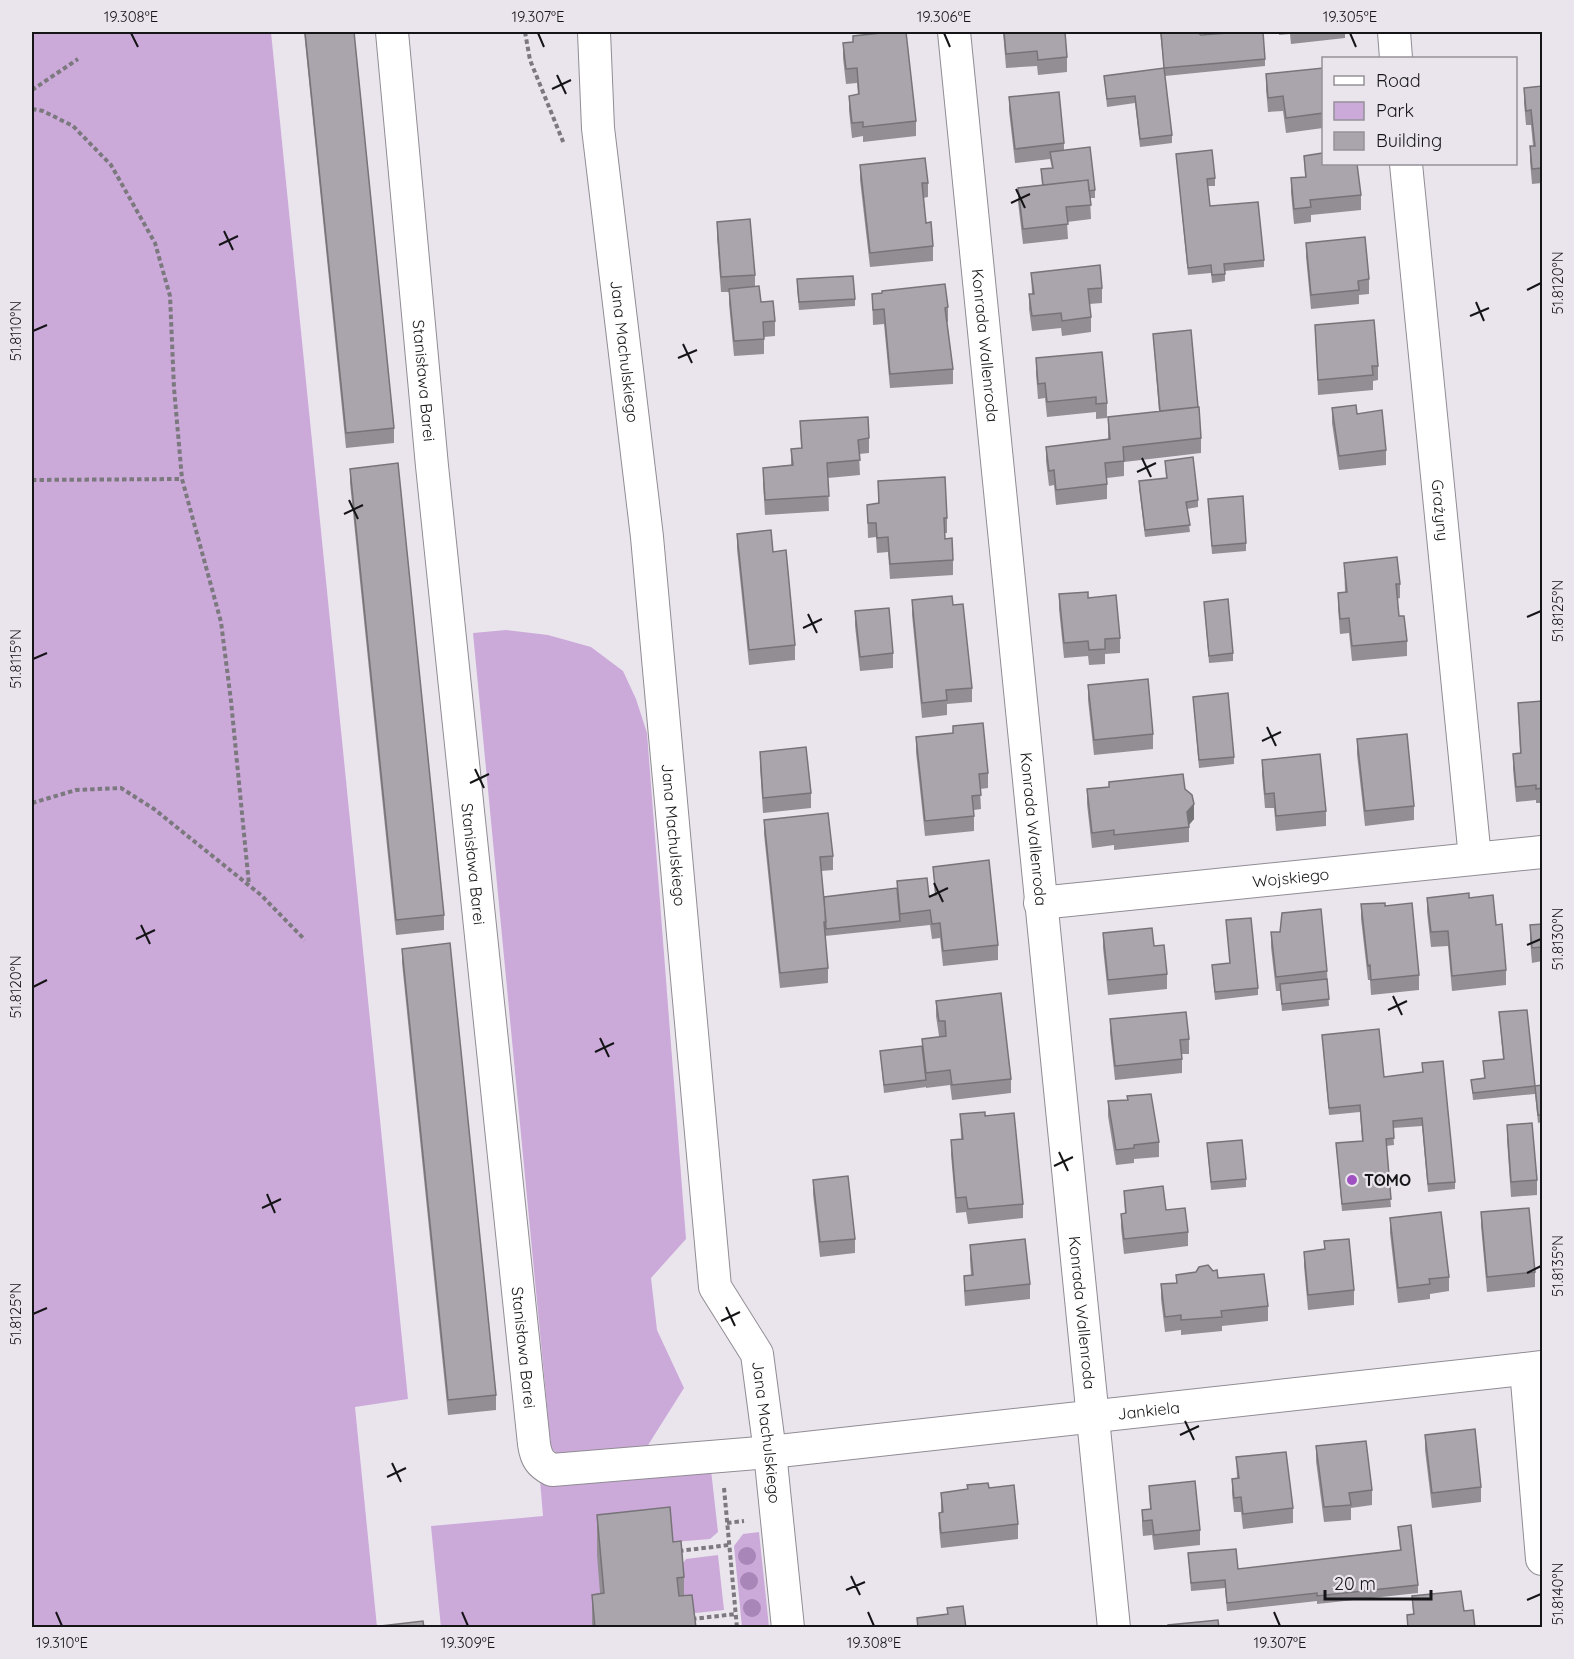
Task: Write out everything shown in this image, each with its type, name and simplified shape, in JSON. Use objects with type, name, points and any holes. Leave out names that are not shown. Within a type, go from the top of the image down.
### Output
[{"type":"street","name":"Stanisława Barei","points":[[392,32],[434,478],[536,1454],[541,1465],[552,1470],[770,1452]]},
{"type":"street","name":"Jana Machulskiego","points":[[594,32],[598,128],[647,537],[715,1287],[757,1354],[770,1452],[788,1628]]},
{"type":"street","name":"Konrada Wallenroda","points":[[954,32],[1114,1628]]},
{"type":"street","points":[[1394,32],[1396,57]]},
{"type":"street","name":"Grażyny","points":[[1407,165],[1475,858]]},
{"type":"street","name":"Wojskiego","points":[[1040,903],[1542,852]]},
{"type":"street","name":"Jankiela","points":[[770,1452],[1534,1368],[1542,1559]]},
{"type":"path","points":[[525,32],[530,60],[565,146]]},
{"type":"path","points":[[32,90],[78,60]]},
{"type":"path","points":[[32,110],[43,111],[73,126],[111,165],[155,243],[170,296],[174,388],[182,479],[221,622],[249,885]]},
{"type":"path","points":[[32,480],[182,479]]},
{"type":"path","points":[[32,803],[76,790],[121,788],[154,810],[249,885],[305,940]]},
{"type":"path","points":[[720,1456],[737,1628]]},
{"type":"path","points":[[677,1551],[729,1545]]},
{"type":"path","points":[[687,1619],[736,1614]]},
{"type":"green space","points":[[32,32],[271,32],[408,1399],[355,1407],[377,1627],[32,1627]]},
{"type":"green space","points":[[506,630],[548,635],[591,647],[623,671],[636,699],[647,733],[686,1239],[651,1278],[657,1330],[684,1388],[645,1450],[558,1454],[551,1448],[473,633]]},
{"type":"green space","points":[[711,1470],[718,1532],[710,1539],[674,1542],[604,1627],[441,1628],[431,1526],[543,1516],[540,1480]]},
{"type":"green space","points":[[759,1532],[769,1627],[742,1627],[734,1546],[743,1534]]},
{"type":"green space","points":[[718,1555],[724,1610],[686,1614],[681,1566],[686,1559]]},
{"type":"building","points":[[305,32],[354,32],[394,428],[346,433]]},
{"type":"building","points":[[906,32],[916,121],[863,127],[863,122],[852,123],[849,96],[859,94],[857,68],[846,69],[843,43],[853,42],[853,36]]},
{"type":"building","points":[[1004,32],[1065,32],[1067,57],[1038,60],[1037,51],[1006,54]]},
{"type":"building","points":[[1161,32],[1197,32],[1201,35],[1263,32],[1265,59],[1164,68]]},
{"type":"building","points":[[1164,68],[1172,135],[1140,139],[1135,96],[1107,99],[1104,76]]},
{"type":"building","points":[[1322,68],[1322,113],[1286,118],[1283,96],[1268,98],[1266,74]]},
{"type":"building","points":[[1542,86],[1542,168],[1532,169],[1530,146],[1535,146],[1531,110],[1526,111],[1524,88]]},
{"type":"building","points":[[1059,92],[1064,143],[1015,149],[1009,97]]},
{"type":"building","points":[[1090,147],[1095,190],[1089,191],[1088,180],[1043,185],[1041,169],[1053,168],[1050,152]]},
{"type":"building","points":[[1212,150],[1215,178],[1207,179],[1210,206],[1258,202],[1264,260],[1224,264],[1225,274],[1212,275],[1211,265],[1188,268],[1176,154]]},
{"type":"building","points":[[1322,153],[1322,165],[1357,165],[1361,195],[1310,200],[1311,207],[1294,209],[1291,178],[1306,177],[1304,156]]},
{"type":"building","points":[[925,158],[928,183],[922,183],[926,223],[931,222],[933,246],[870,253],[860,165]]},
{"type":"building","points":[[1088,180],[1091,205],[1066,207],[1068,224],[1023,229],[1018,188]]},
{"type":"building","points":[[750,219],[755,275],[721,277],[717,222]]},
{"type":"building","points":[[1365,237],[1369,279],[1358,281],[1359,290],[1311,295],[1306,243]]},
{"type":"building","points":[[1100,265],[1102,288],[1088,289],[1091,317],[1062,321],[1061,313],[1032,316],[1029,294],[1034,294],[1031,273]]},
{"type":"building","points":[[853,276],[855,299],[799,302],[797,279]]},
{"type":"building","points":[[945,284],[948,307],[945,308],[953,369],[890,374],[884,309],[873,310],[872,294]]},
{"type":"building","points":[[759,286],[761,302],[773,301],[775,321],[763,322],[764,339],[734,341],[729,289]]},
{"type":"building","points":[[1374,320],[1378,366],[1372,366],[1373,375],[1318,380],[1315,325]]},
{"type":"building","points":[[1191,330],[1198,407],[1160,411],[1153,334]]},
{"type":"building","points":[[1102,352],[1107,403],[1096,404],[1096,397],[1047,402],[1045,383],[1038,384],[1036,358]]},
{"type":"building","points":[[1356,405],[1357,414],[1382,410],[1386,450],[1339,456],[1332,408]]},
{"type":"building","points":[[1199,407],[1201,438],[1123,447],[1124,461],[1105,463],[1107,484],[1056,490],[1054,470],[1049,471],[1046,447],[1110,439],[1108,417]]},
{"type":"building","points":[[868,417],[869,438],[858,440],[860,460],[827,463],[829,496],[765,500],[763,468],[793,465],[791,449],[802,448],[800,421]]},
{"type":"building","points":[[1193,457],[1198,500],[1186,502],[1190,525],[1145,530],[1139,481],[1167,478],[1165,461]]},
{"type":"building","points":[[398,463],[444,915],[396,920],[350,469]]},
{"type":"building","points":[[945,477],[947,518],[944,518],[945,539],[952,538],[953,560],[890,564],[888,537],[877,538],[876,523],[868,523],[867,505],[879,503],[878,481]]},
{"type":"building","points":[[1243,496],[1246,543],[1212,546],[1208,499]]},
{"type":"building","points":[[771,530],[773,552],[786,550],[795,645],[749,650],[737,534]]},
{"type":"building","points":[[1397,557],[1400,584],[1396,584],[1399,616],[1404,616],[1407,641],[1352,646],[1349,618],[1340,619],[1338,593],[1347,592],[1344,563]]},
{"type":"building","points":[[1088,592],[1088,598],[1116,595],[1120,638],[1105,639],[1105,649],[1089,650],[1088,641],[1064,643],[1059,594]]},
{"type":"building","points":[[952,596],[953,605],[963,604],[972,688],[946,690],[947,700],[922,703],[912,600]]},
{"type":"building","points":[[1228,599],[1233,653],[1209,656],[1204,602]]},
{"type":"building","points":[[889,608],[893,653],[860,657],[855,611]]},
{"type":"building","points":[[1148,679],[1153,734],[1094,740],[1088,685]]},
{"type":"building","points":[[1228,693],[1234,757],[1199,760],[1193,697]]},
{"type":"building","points":[[1542,701],[1542,788],[1536,789],[1536,785],[1516,787],[1513,754],[1521,753],[1518,703]]},
{"type":"building","points":[[983,723],[988,773],[979,774],[981,795],[972,796],[974,816],[925,821],[916,737],[953,733],[953,726]]},
{"type":"building","points":[[1407,734],[1414,806],[1365,811],[1357,739]]},
{"type":"building","points":[[806,747],[811,793],[763,798],[760,752]]},
{"type":"building","points":[[1320,754],[1326,811],[1276,816],[1274,793],[1265,794],[1262,760]]},
{"type":"building","points":[[1183,774],[1185,789],[1192,795],[1194,804],[1187,812],[1189,827],[1114,835],[1114,830],[1092,833],[1087,789],[1109,787],[1109,782]]},
{"type":"building","points":[[828,813],[833,856],[820,857],[828,968],[780,973],[764,820]]},
{"type":"building","points":[[989,860],[998,945],[943,951],[940,923],[932,924],[930,910],[900,914],[897,881],[927,878],[929,896],[936,895],[933,867]]},
{"type":"building","points":[[897,888],[900,921],[826,929],[824,897]]},
{"type":"building","points":[[1469,893],[1469,898],[1493,895],[1496,925],[1502,924],[1506,970],[1452,976],[1448,931],[1431,932],[1427,898]]},
{"type":"building","points":[[1385,903],[1385,906],[1412,903],[1419,975],[1371,980],[1361,904]]},
{"type":"building","points":[[1321,909],[1327,971],[1276,977],[1271,932],[1280,932],[1282,913]]},
{"type":"building","points":[[1251,918],[1258,988],[1215,992],[1212,965],[1230,963],[1226,920]]},
{"type":"building","points":[[1542,924],[1542,947],[1532,948],[1530,925]]},
{"type":"building","points":[[1152,928],[1154,946],[1164,945],[1167,974],[1108,980],[1103,933]]},
{"type":"building","points":[[450,943],[496,1395],[448,1400],[402,949]]},
{"type":"building","points":[[1327,979],[1329,999],[1282,1004],[1280,984]]},
{"type":"building","points":[[1001,993],[1011,1079],[952,1085],[950,1070],[926,1073],[922,1039],[946,1036],[945,1021],[939,1021],[936,1001]]},
{"type":"building","points":[[1527,1010],[1535,1086],[1473,1093],[1471,1080],[1485,1078],[1483,1061],[1504,1059],[1499,1012]]},
{"type":"building","points":[[1186,1012],[1189,1039],[1180,1040],[1182,1059],[1115,1066],[1110,1019]]},
{"type":"building","points":[[1379,1029],[1384,1077],[1423,1072],[1422,1063],[1443,1061],[1455,1182],[1428,1184],[1422,1118],[1393,1121],[1394,1138],[1386,1139],[1391,1199],[1342,1204],[1336,1143],[1363,1141],[1360,1105],[1329,1108],[1322,1035]]},
{"type":"building","points":[[922,1046],[926,1080],[884,1085],[880,1051]]},
{"type":"building","points":[[1542,1085],[1542,1115],[1538,1115],[1535,1086]]},
{"type":"building","points":[[1151,1094],[1159,1142],[1116,1150],[1108,1101],[1128,1100],[1127,1096]]},
{"type":"building","points":[[985,1112],[985,1116],[1014,1113],[1023,1204],[968,1209],[966,1197],[956,1198],[951,1140],[963,1139],[960,1114]]},
{"type":"building","points":[[1532,1123],[1537,1180],[1511,1182],[1507,1125]]},
{"type":"building","points":[[1242,1140],[1246,1179],[1211,1182],[1207,1143]]},
{"type":"building","points":[[848,1176],[855,1239],[820,1242],[813,1180]]},
{"type":"building","points":[[1163,1186],[1166,1210],[1185,1208],[1188,1232],[1124,1239],[1121,1214],[1126,1213],[1124,1191]]},
{"type":"building","points":[[1529,1208],[1535,1272],[1487,1277],[1481,1212]]},
{"type":"building","points":[[1441,1212],[1449,1277],[1429,1279],[1430,1284],[1398,1288],[1390,1218]]},
{"type":"building","points":[[1025,1239],[1030,1284],[965,1291],[964,1276],[973,1275],[970,1245]]},
{"type":"building","points":[[1349,1239],[1354,1290],[1308,1295],[1304,1252],[1325,1249],[1324,1241]]},
{"type":"building","points":[[1208,1265],[1213,1271],[1217,1270],[1218,1278],[1264,1274],[1268,1306],[1221,1311],[1222,1317],[1181,1320],[1181,1315],[1165,1317],[1161,1284],[1177,1283],[1176,1275],[1196,1272],[1199,1267]]},
{"type":"building","points":[[1475,1429],[1481,1487],[1432,1493],[1425,1435]]},
{"type":"building","points":[[1366,1441],[1372,1490],[1349,1493],[1351,1505],[1324,1507],[1316,1446]]},
{"type":"building","points":[[1286,1452],[1293,1508],[1243,1514],[1241,1497],[1234,1498],[1232,1479],[1239,1478],[1236,1457]]},
{"type":"building","points":[[1195,1481],[1200,1530],[1154,1535],[1152,1520],[1143,1521],[1142,1510],[1151,1509],[1149,1486]]},
{"type":"building","points":[[988,1483],[989,1488],[1014,1485],[1018,1524],[941,1533],[939,1513],[943,1512],[941,1493],[968,1489],[967,1485]]},
{"type":"building","points":[[670,1507],[673,1542],[681,1541],[684,1577],[677,1578],[679,1596],[692,1595],[696,1628],[595,1628],[592,1595],[604,1593],[597,1515]]},
{"type":"building","points":[[1411,1525],[1418,1585],[1227,1603],[1225,1580],[1191,1583],[1188,1553],[1236,1549],[1238,1569],[1401,1550],[1398,1527]]},
{"type":"building","points":[[1461,1591],[1464,1611],[1473,1610],[1475,1628],[1408,1628],[1407,1615],[1414,1614],[1412,1596]]},
{"type":"building","points":[[963,1606],[966,1628],[918,1628],[917,1618],[948,1614],[947,1608]]},
{"type":"building","points":[[1218,1620],[1219,1628],[1168,1628],[1168,1625]]},
{"type":"building","points":[[423,1621],[424,1628],[381,1628],[381,1626]]},
{"type":"place","name":"TOMO","points":[[1352,1180]]}]
